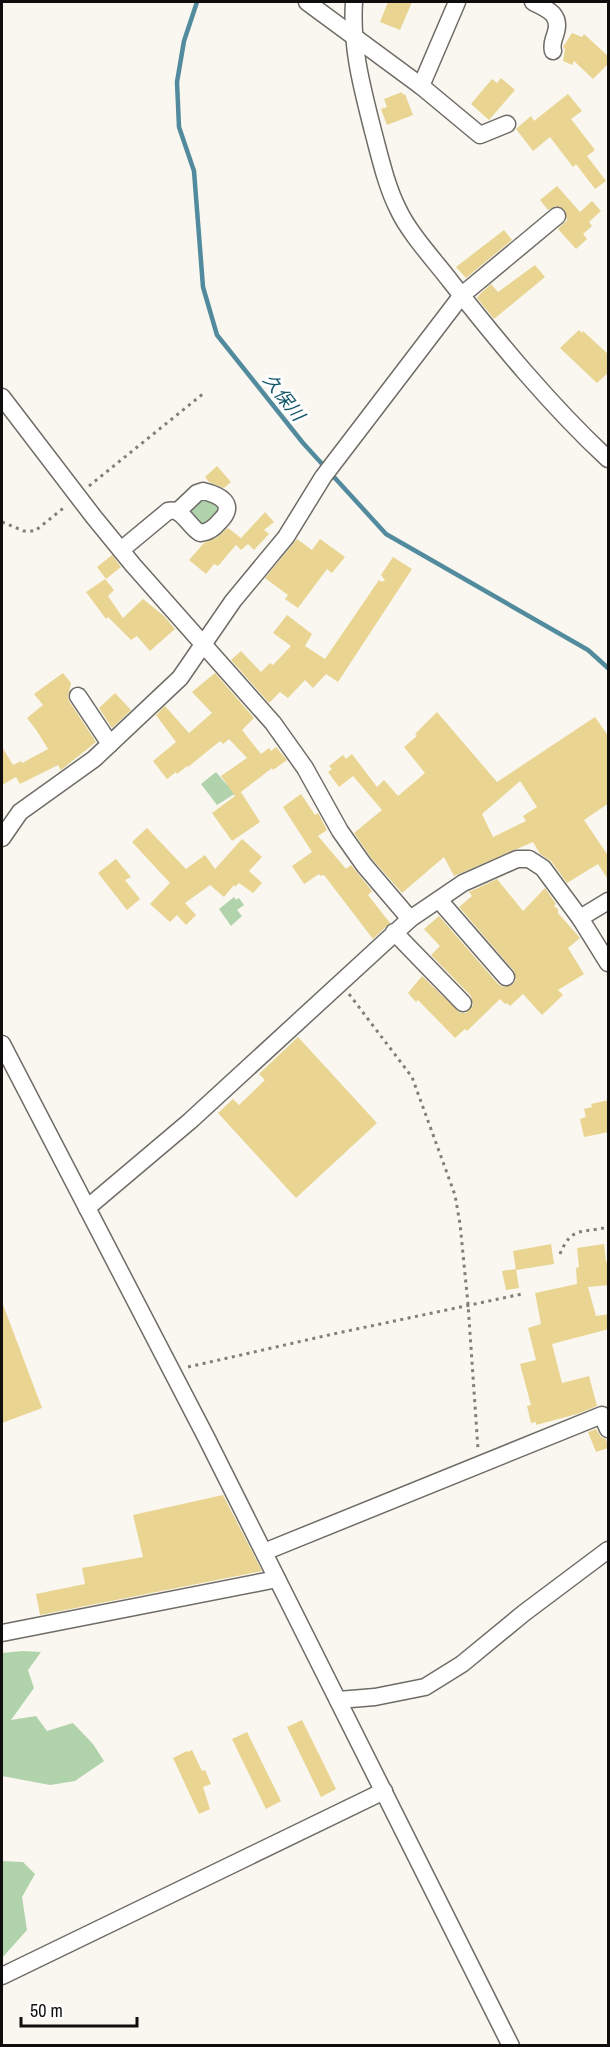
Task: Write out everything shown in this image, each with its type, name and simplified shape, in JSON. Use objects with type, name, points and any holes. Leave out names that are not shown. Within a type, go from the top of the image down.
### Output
[{"type":"street","points":[[307,2],[421,86],[480,135],[507,124]]},
{"type":"street","points":[[354,2],[354,50],[383,169],[398,210],[462,296],[578,431],[609,459]]},
{"type":"street","points":[[421,86],[457,2]]},
{"type":"street","points":[[533,2],[552,12],[557,20],[551,44],[553,51]]},
{"type":"street","points":[[2,838],[20,812],[94,759],[180,678],[233,600],[286,537],[323,477],[462,296],[557,216]]},
{"type":"street","points":[[2,397],[121,550],[273,723],[305,768],[340,831],[364,865],[410,919]]},
{"type":"street","points":[[121,550],[168,512],[173,510],[178,512]]},
{"type":"street","points":[[78,696],[110,744]]},
{"type":"street","points":[[87,1208],[190,1121],[394,932],[463,883],[517,859],[528,859],[543,868],[580,918],[609,963]]},
{"type":"street","points":[[439,900],[506,977]]},
{"type":"street","points":[[580,918],[609,901]]},
{"type":"street","points":[[394,932],[463,1003]]},
{"type":"street","points":[[2,1044],[264,1552],[511,2046]]},
{"type":"street","points":[[264,1552],[602,1415],[609,1430]]},
{"type":"street","points":[[338,1700],[375,1697],[425,1687],[462,1664],[524,1613],[609,1550]]},
{"type":"street","points":[[2,1633],[277,1579]]},
{"type":"street","points":[[2,1976],[384,1791]]},
{"type":"path","points":[[2,522],[24,531],[35,531],[43,526],[204,393]]},
{"type":"path","points":[[340,983],[412,1077],[455,1195],[468,1304],[477,1448],[483,1463]]},
{"type":"path","points":[[560,1254],[566,1241],[572,1235],[609,1227]]},
{"type":"path","points":[[171,1371],[468,1304],[522,1294]]},
{"type":"green space","points":[[206,497],[224,507],[210,526],[196,526],[189,510]]},
{"type":"green space","points":[[216,772],[236,793],[217,805],[201,784]]},
{"type":"green space","points":[[234,897],[236,900],[239,898],[244,905],[237,910],[242,916],[231,926],[219,909]]},
{"type":"green space","points":[[41,1652],[28,1670],[34,1688],[11,1720],[36,1716],[47,1731],[73,1723],[93,1744],[104,1761],[75,1781],[50,1785],[2,1776],[2,1653]]},
{"type":"green space","points":[[2,1861],[23,1862],[35,1874],[22,1897],[27,1930],[2,1958]]},
{"type":"building","points":[[388,2],[412,2],[400,30],[380,22]]},
{"type":"building","points":[[572,33],[582,37],[584,34],[609,57],[609,63],[593,79],[574,61],[572,65],[563,61],[565,49],[563,47]]},
{"type":"building","points":[[501,78],[515,90],[489,120],[471,104],[492,79],[497,83]]},
{"type":"building","points":[[402,92],[403,95],[405,94],[413,115],[387,125],[381,109],[387,107],[384,99]]},
{"type":"building","points":[[568,94],[582,111],[571,119],[595,150],[587,156],[606,181],[595,189],[576,164],[573,167],[550,137],[533,151],[516,129],[531,116],[534,121]]},
{"type":"building","points":[[557,186],[580,212],[592,201],[601,211],[589,222],[592,226],[583,234],[587,239],[576,249],[558,229],[567,220],[565,210],[556,206],[548,210],[540,200]]},
{"type":"building","points":[[504,230],[512,240],[466,278],[456,267]]},
{"type":"building","points":[[535,265],[545,277],[494,319],[477,298],[479,295],[491,284],[498,292]]},
{"type":"building","points":[[579,330],[609,355],[609,372],[597,383],[560,348]]},
{"type":"building","points":[[217,466],[231,482],[224,488],[209,482],[205,477]]},
{"type":"building","points":[[265,512],[274,522],[264,530],[269,534],[254,550],[248,544],[241,550],[236,545],[218,566],[214,564],[206,574],[189,560],[204,543],[216,538],[228,528],[241,538]]},
{"type":"building","points":[[297,539],[312,550],[320,539],[345,557],[332,573],[327,569],[298,608],[285,599],[288,595],[265,578]]},
{"type":"building","points":[[112,555],[121,567],[106,579],[97,567]]},
{"type":"building","points":[[393,557],[412,569],[338,682],[326,674],[313,688],[305,680],[288,698],[280,692],[269,703],[231,660],[241,651],[261,672],[270,663],[273,665],[291,646],[273,633],[287,615],[312,634],[305,646],[325,659],[379,580],[382,582],[385,580],[381,575]]},
{"type":"building","points":[[105,579],[114,590],[108,596],[123,618],[143,599],[164,616],[175,629],[150,651],[137,636],[131,640],[108,617],[106,619],[86,592]]},
{"type":"building","points":[[63,673],[71,683],[69,701],[96,742],[61,770],[58,765],[20,784],[16,777],[2,785],[2,747],[13,765],[21,761],[22,763],[48,749],[27,718],[43,705],[34,694]]},
{"type":"building","points":[[215,673],[254,718],[242,730],[261,754],[269,748],[271,751],[276,747],[287,760],[273,770],[272,768],[237,795],[241,792],[260,822],[232,841],[212,813],[235,796],[221,776],[247,758],[229,739],[223,744],[220,741],[188,767],[167,779],[153,761],[176,742],[156,715],[165,706],[189,733],[212,713],[192,692]]},
{"type":"building","points":[[115,693],[131,710],[112,728],[99,708]]},
{"type":"building","points":[[437,712],[497,782],[595,717],[609,737],[609,803],[584,820],[609,857],[609,881],[598,864],[567,883],[551,861],[540,854],[533,842],[454,876],[444,857],[402,893],[372,859],[354,833],[382,810],[353,776],[339,787],[328,772],[332,769],[329,766],[343,755],[346,759],[352,754],[377,787],[384,780],[398,796],[425,773],[404,747],[417,736],[415,734]],"holes":[[[520,781],[537,807],[523,816],[526,821],[493,837],[482,814]]]},
{"type":"building","points":[[301,794],[315,815],[318,813],[327,830],[318,836],[346,869],[351,865],[372,891],[368,895],[390,923],[373,939],[324,875],[319,874],[304,884],[292,866],[312,852],[283,807]]},
{"type":"building","points":[[147,828],[186,869],[205,855],[215,869],[242,839],[262,857],[249,871],[262,883],[253,893],[239,883],[235,887],[234,885],[224,897],[210,885],[185,903],[196,915],[186,925],[177,915],[170,922],[150,904],[170,883],[132,842]]},
{"type":"building","points":[[116,859],[131,877],[125,880],[140,899],[127,910],[98,873]]},
{"type":"building","points":[[497,879],[523,911],[545,888],[556,904],[554,906],[558,909],[558,913],[580,938],[568,948],[584,974],[558,990],[563,995],[542,1015],[523,994],[510,1006],[500,999],[467,1031],[465,1029],[455,1038],[418,1000],[416,1002],[408,993],[422,976],[460,1013],[466,1013],[473,1005],[471,996],[431,955],[440,946],[424,929],[439,916],[498,984],[503,987],[512,985],[516,980],[514,971],[459,907],[472,896],[469,892]]},
{"type":"building","points":[[298,1037],[377,1123],[296,1198],[218,1113],[233,1099],[239,1105],[265,1080],[259,1074]]},
{"type":"building","points":[[609,1100],[609,1132],[584,1137],[580,1119],[586,1117],[584,1109],[592,1107],[591,1104]]},
{"type":"building","points":[[551,1244],[554,1264],[516,1270],[513,1251]]},
{"type":"building","points":[[604,1244],[606,1262],[609,1261],[609,1285],[588,1287],[596,1316],[609,1314],[609,1329],[552,1344],[562,1383],[589,1376],[597,1406],[536,1425],[536,1422],[531,1423],[527,1406],[531,1405],[520,1364],[536,1360],[528,1328],[541,1324],[535,1293],[577,1284],[576,1268],[579,1267],[577,1248]]},
{"type":"building","points":[[516,1269],[519,1288],[506,1290],[502,1271]]},
{"type":"building","points":[[2,1302],[42,1408],[2,1423]]},
{"type":"building","points":[[596,1429],[601,1437],[606,1439],[608,1448],[596,1452],[588,1432]]},
{"type":"building","points":[[223,1495],[262,1571],[40,1615],[36,1594],[85,1584],[82,1568],[143,1557],[133,1515]]},
{"type":"building","points":[[302,1720],[336,1789],[321,1797],[287,1727]]},
{"type":"building","points":[[247,1732],[281,1801],[266,1809],[232,1739]]},
{"type":"building","points":[[192,1750],[211,1784],[203,1787],[210,1809],[199,1814],[173,1758]]},
{"type":"waterway","name":"久保川","points":[[197,2],[184,41],[177,82],[179,127],[194,171],[203,287],[217,335],[303,443],[386,534],[588,650],[608,668]]}]
